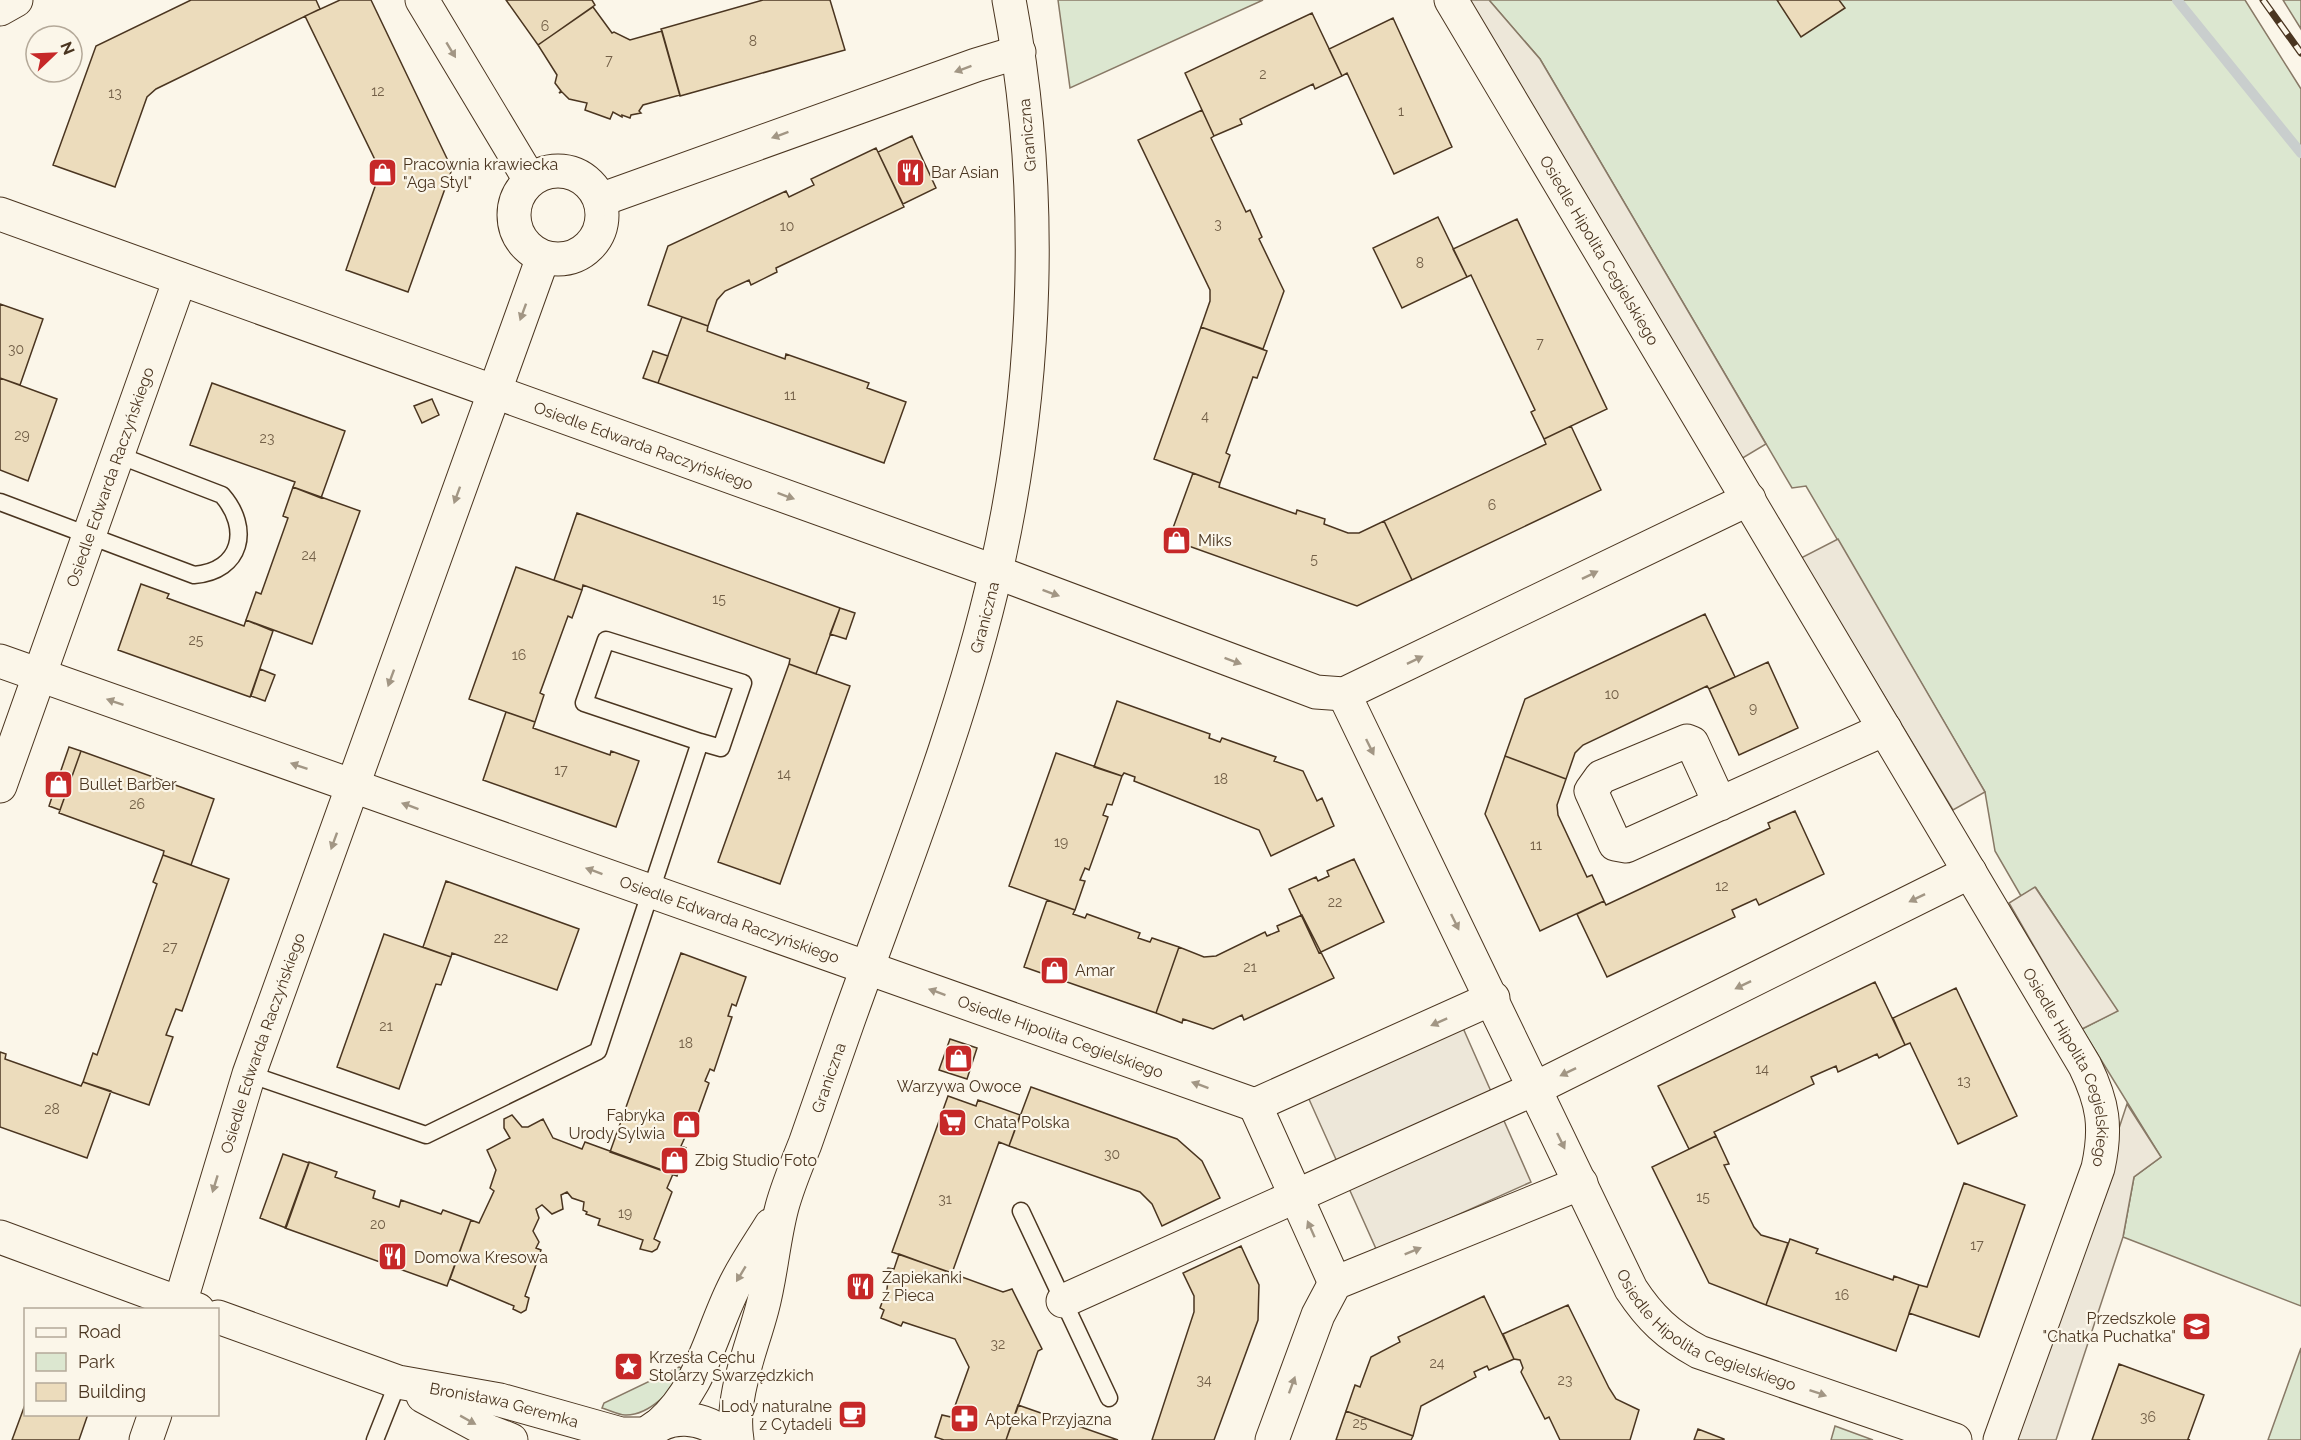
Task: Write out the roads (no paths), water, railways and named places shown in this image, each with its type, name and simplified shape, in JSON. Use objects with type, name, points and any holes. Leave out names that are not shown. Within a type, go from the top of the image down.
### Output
[{"type":"street","points":[[0,9],[16,0]]},
{"type":"street","points":[[422,0],[530,180]]},
{"type":"street","name":"Graniczna","points":[[737,1440],[735,1412],[763,1304],[782,1206],[950,733],[996,572],[1019,444],[1032,295],[1032,193],[1019,52],[1010,0]]},
{"type":"street","name":"Osiedle Hipolita Cegielskiego","points":[[1451,0],[2085,1066],[2101,1102],[2104,1135],[2098,1168],[2000,1440]]},
{"type":"street","points":[[600,200],[976,65],[1019,52]]},
{"type":"street","points":[[571,172],[593,188],[600,200],[603,214],[594,241],[584,251],[571,257],[557,259],[543,257],[522,241],[516,229],[513,215],[518,196],[530,180],[543,173],[571,172]]},
{"type":"street","name":"Osiedle Edwarda Raczyńskiego","points":[[0,214],[996,572]]},
{"type":"street","name":"Osiedle Edwarda Raczyńskiego","points":[[185,1307],[249,1074],[543,257]]},
{"type":"street","name":"Osiedle Edwarda Raczyńskiego","points":[[0,786],[180,279]]},
{"type":"street","points":[[996,572],[1316,692],[1344,694],[1749,499]]},
{"type":"street","name":"Osiedle Edwarda Raczyńskiego","points":[[0,661],[867,967]]},
{"type":"street","name":"Osiedle Hipolita Cegielskiego","points":[[1344,694],[1632,1289],[1647,1314],[1672,1336],[1699,1352],[1955,1440]]},
{"type":"street","points":[[1720,804],[1885,729]]},
{"type":"street","points":[[1063,1301],[1536,1088],[1970,872]]},
{"type":"street","name":"Osiedle Hipolita Cegielskiego","points":[[867,967],[1255,1105]]},
{"type":"street","points":[[1335,1282],[1255,1105],[1492,998]]},
{"type":"street","points":[[1272,1440],[1318,1315],[1335,1282],[1581,1183]]},
{"type":"street","name":"Graniczna","points":[[648,1433],[673,1413],[692,1385],[733,1288],[782,1206]]},
{"type":"street","points":[[0,1237],[185,1307]]},
{"type":"street","name":"Bronisława Geremka","points":[[219,1317],[398,1382],[488,1431],[512,1440]]},
{"type":"street","name":"Bronisława Geremka","points":[[398,1382],[500,1401],[621,1434],[648,1433],[674,1419],[690,1419],[713,1426],[730,1440]]},
{"type":"street","points":[[147,1440],[154,1416]]},
{"type":"lane","points":[[0,502],[194,574],[206,574],[220,568],[232,556],[239,539],[240,524],[234,508],[222,495],[118,455]]},
{"type":"lane","points":[[606,640],[743,683],[721,748],[700,742],[584,704],[606,640]]},
{"type":"lane","points":[[249,1074],[426,1135],[598,1051],[649,890],[700,742]]},
{"type":"lane","points":[[1021,1211],[1109,1398]]},
{"type":"lane","points":[[375,1440],[398,1382]]},
{"type":"waterway","points":[[2177,0],[2301,153]]},
{"type":"railway","points":[[2263,0],[2301,53]]},
{"type":"place","name":"Bar Asian","points":[[910,172]]},
{"type":"place","name":"Pracownia krawiecka \"Aga Styl\"","points":[[382,173]]},
{"type":"place","name":"Miks","points":[[1177,540]]},
{"type":"place","name":"Bullet Barber","points":[[58,784]]},
{"type":"place","name":"Amar","points":[[1054,970]]},
{"type":"place","name":"Warzywa Owoce","points":[[959,1058]]},
{"type":"place","name":"Chata Polska","points":[[953,1122]]},
{"type":"place","name":"Fabryka Urody Sylwia","points":[[686,1124]]},
{"type":"place","name":"Zbig Studio Foto","points":[[674,1160]]},
{"type":"place","name":"Domowa Kresowa","points":[[393,1257]]},
{"type":"place","name":"Zapiekanki z Pieca","points":[[861,1286]]},
{"type":"place","name":"Przedszkole \"Chatka Puchatka\"","points":[[2197,1327]]},
{"type":"place","name":"Krzesła Cechu Stolarzy Swarzędzkich","points":[[628,1366]]},
{"type":"place","name":"Lody naturalne z Cytadeli","points":[[853,1415]]},
{"type":"place","name":"Apteka Przyjazna","points":[[964,1419]]}]
